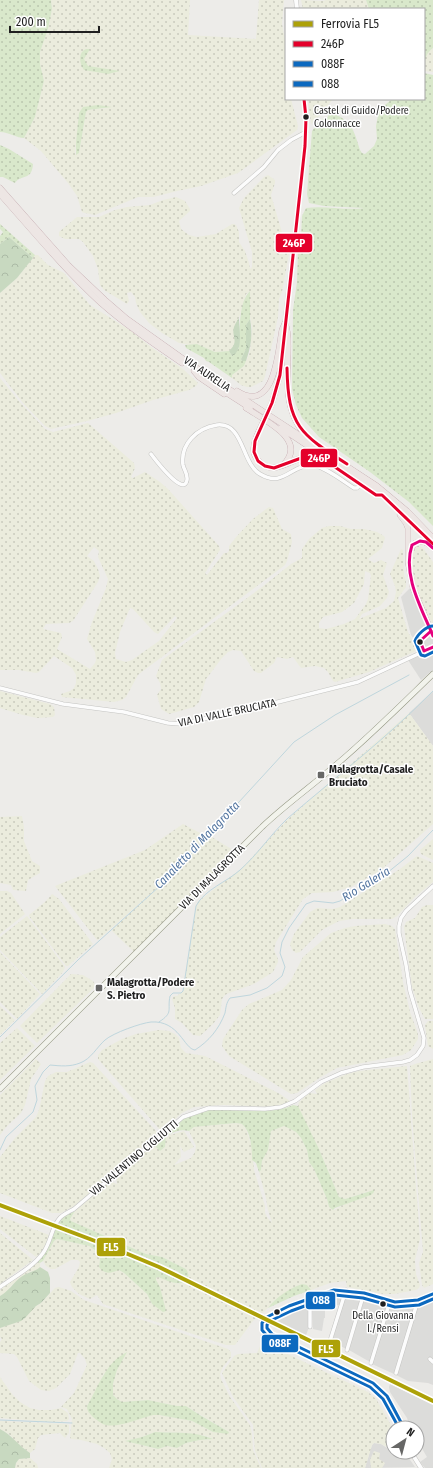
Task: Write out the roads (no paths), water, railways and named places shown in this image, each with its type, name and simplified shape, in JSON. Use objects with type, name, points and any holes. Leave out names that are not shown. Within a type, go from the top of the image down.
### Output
[{"type":"highway","name":"VIA AURELIA","points":[[0,188],[56,253],[96,292],[127,319],[186,361],[376,486],[407,511],[433,538]]},
{"type":"highway","name":"VIA AURELIA","points":[[0,194],[53,255],[102,304],[162,350],[389,500],[433,544]]},
{"type":"highway","points":[[186,361],[196,364],[240,393],[248,395],[258,394],[266,389],[272,380],[282,331],[286,323]]},
{"type":"highway","points":[[286,323],[280,375],[272,403],[254,446],[256,458],[266,467],[272,468],[279,467],[302,458],[315,457],[329,463],[376,495],[382,495]]},
{"type":"highway","points":[[286,323],[288,331],[288,398],[296,423],[310,439],[368,478],[376,486]]},
{"type":"highway","points":[[194,371],[199,377],[287,436],[291,444],[291,453],[286,462],[279,467]]},
{"type":"highway","points":[[389,500],[392,507],[406,523],[408,533],[408,553],[414,588],[432,633]]},
{"type":"highway","points":[[408,553],[412,545],[418,542],[427,543],[433,548]]},
{"type":"main road","name":"VIA DI MALAGROTTA","points":[[0,1089],[262,827],[362,742],[433,674]]},
{"type":"street","points":[[286,323],[306,132],[304,100]]},
{"type":"street","points":[[234,193],[261,170],[278,150],[291,140],[306,132]]},
{"type":"street","points":[[151,454],[174,480],[178,483],[184,484],[187,478],[183,463],[185,449],[188,442],[203,430],[216,426],[225,426],[234,432],[253,468],[257,472],[267,477],[278,479],[305,466],[313,465],[336,476],[354,488],[360,484]]},
{"type":"street","name":"VIA DI VALLE BRUCIATA","points":[[0,688],[63,704],[124,712],[168,723],[181,724],[358,682],[433,647]]},
{"type":"street","name":"VIA VALENTINO CIGLIUTTI","points":[[0,1287],[37,1260],[48,1244],[61,1216],[74,1209],[184,1117],[209,1108],[266,1109],[281,1107],[295,1101],[321,1082],[341,1073],[363,1067],[403,1062],[410,1060],[417,1055],[422,1048],[424,1038],[410,991],[399,926],[401,918],[406,911],[433,886]]},
{"type":"street","points":[[330,1341],[346,1290]]},
{"type":"street","points":[[395,1420],[383,1398],[370,1387],[269,1338],[263,1333],[261,1325],[264,1318],[289,1306],[330,1291],[346,1290],[364,1293],[390,1301],[405,1302],[418,1300],[433,1294]]},
{"type":"street","points":[[347,1350],[364,1293]]},
{"type":"street","points":[[310,1299],[310,1327]]},
{"type":"street","points":[[396,1373],[418,1300]]},
{"type":"street","points":[[371,1362],[390,1301]]},
{"type":"waterway","name":"Canaletto di Malagrotta","points":[[0,1037],[79,959],[172,875],[294,742],[335,715],[409,675]]},
{"type":"waterway","points":[[159,1022],[167,1016],[169,1011],[170,996],[173,993],[181,993],[183,991],[196,906],[200,900],[210,890],[240,870],[288,818],[380,740],[433,691]]},
{"type":"waterway","name":"Rio Galeria","points":[[0,1150],[6,1137],[33,1112],[37,1100],[35,1086],[43,1072],[50,1065],[69,1066],[80,1063],[87,1059],[105,1040],[114,1034],[151,1022],[168,1025],[187,1045],[195,1050],[205,1043],[217,1029],[223,1019],[230,998],[250,995],[267,988],[282,976],[285,967],[280,953],[282,942],[289,928],[306,904],[314,901],[333,903],[340,901],[366,884],[387,873],[408,856],[433,830]]},
{"type":"waterway","points":[[0,1420],[72,1423]]},
{"type":"rail line","name":"FL5","points":[[0,1205],[159,1267],[433,1401]]},
{"type":"place","name":"Castel di Guido/Podere Colonnacce","points":[[306,117]]},
{"type":"place","name":"Malagrotta/Casale Bruciato","points":[[321,775]]},
{"type":"place","name":"Malagrotta/Podere S. Pietro","points":[[99,988]]},
{"type":"place","name":"Della Giovanna I./Rensi","points":[[383,1304]]}]
